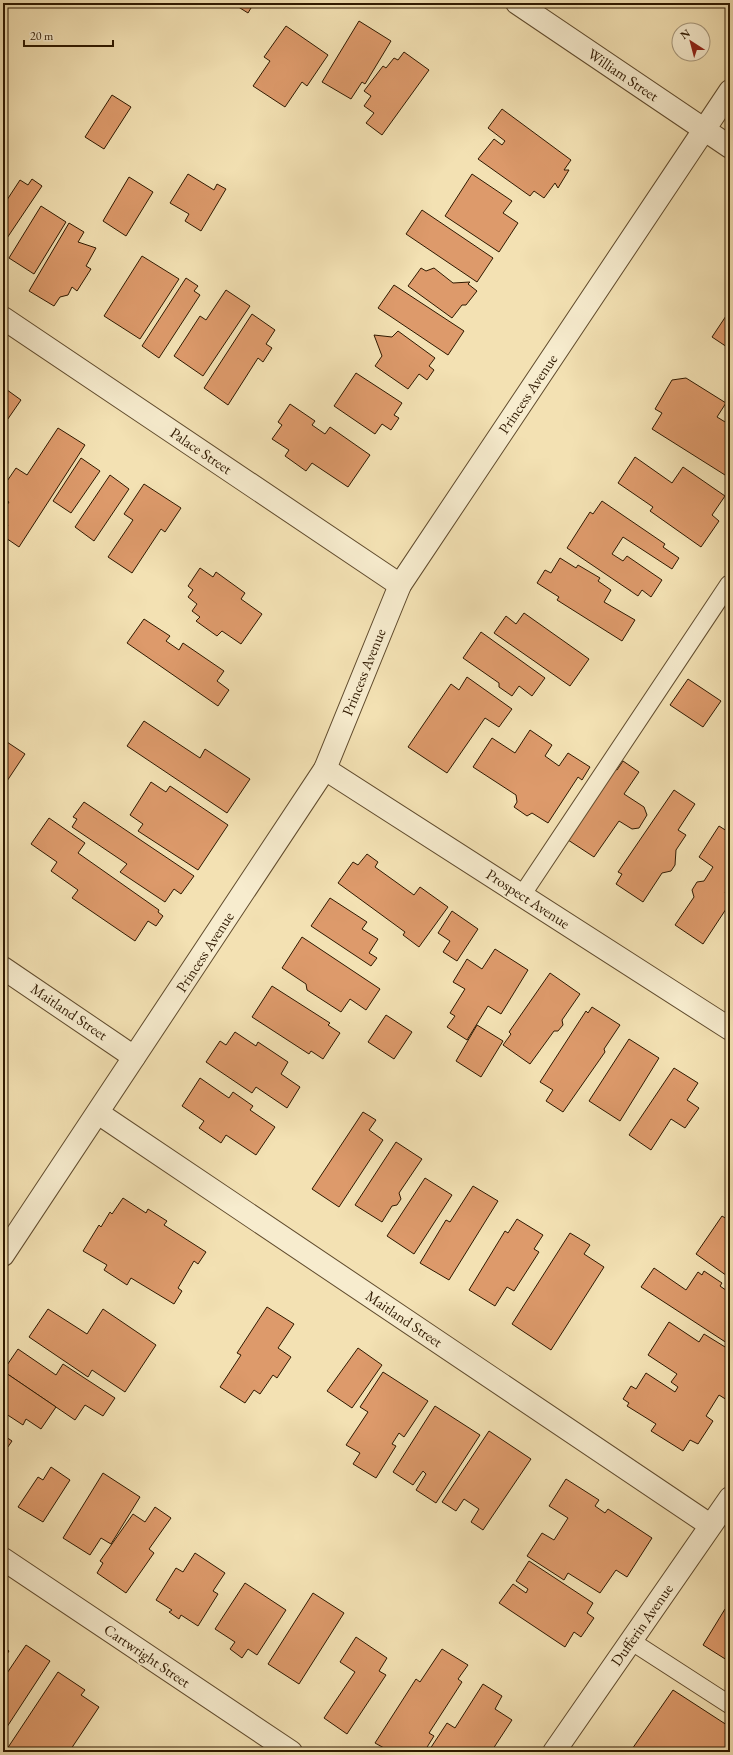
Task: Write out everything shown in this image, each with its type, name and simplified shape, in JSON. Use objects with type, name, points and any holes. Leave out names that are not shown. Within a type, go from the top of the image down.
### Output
[{"type":"street","name":"William Street","points":[[517,3],[730,147]]},
{"type":"street","name":"Princess Avenue","points":[[3,1255],[325,768],[400,585],[730,91]]},
{"type":"street","name":"Palace Street","points":[[3,318],[400,585]]},
{"type":"street","name":"Prospect Avenue","points":[[325,768],[730,1029]]},
{"type":"street","name":"Maitland Street","points":[[3,968],[134,1057]]},
{"type":"street","name":"Maitland Street","points":[[98,1113],[710,1525]]},
{"type":"street","name":"Dufferin Avenue","points":[[554,1752],[730,1498]]},
{"type":"street","name":"Cartwright Street","points":[[3,1559],[290,1752]]},
{"type":"lane","points":[[522,895],[729,584]]},
{"type":"lane","points":[[631,1641],[730,1705]]},
{"type":"building","points":[[232,3],[254,3],[248,13]]},
{"type":"building","points":[[359,21],[391,41],[365,84],[362,82],[351,99],[322,82]]},
{"type":"building","points":[[286,26],[328,55],[307,86],[302,82],[285,107],[253,86],[270,61],[264,57]]},
{"type":"building","points":[[404,52],[429,70],[382,135],[366,123],[374,113],[364,106],[371,96],[364,91],[383,66],[386,68],[394,58],[398,60]]},
{"type":"building","points":[[112,95],[131,107],[104,149],[85,137]]},
{"type":"building","points":[[502,109],[571,160],[564,170],[569,170],[558,188],[555,183],[544,198],[534,191],[530,196],[478,159],[494,139],[502,145],[505,141],[488,128]]},
{"type":"building","points":[[188,174],[214,190],[217,184],[226,189],[201,231],[185,221],[189,214],[170,203]]},
{"type":"building","points":[[472,174],[512,201],[503,213],[518,223],[499,252],[445,216]]},
{"type":"building","points":[[129,177],[153,192],[126,236],[103,221]]},
{"type":"building","points":[[32,179],[42,186],[3,244],[3,206],[20,180],[28,185]]},
{"type":"building","points":[[41,206],[66,222],[34,274],[9,258]]},
{"type":"building","points":[[422,210],[493,258],[477,282],[406,234]]},
{"type":"building","points":[[69,223],[84,232],[78,242],[96,248],[86,266],[91,269],[77,291],[72,287],[68,295],[60,297],[54,306],[29,291]]},
{"type":"building","points":[[142,256],[179,279],[140,339],[104,316]]},
{"type":"building","points":[[421,268],[426,271],[434,268],[453,283],[470,282],[468,284],[477,291],[466,305],[462,305],[452,318],[408,286]]},
{"type":"building","points":[[186,278],[198,286],[194,291],[200,295],[159,358],[142,346]]},
{"type":"building","points":[[394,285],[464,331],[448,355],[378,308]]},
{"type":"building","points":[[226,290],[250,306],[203,376],[174,356],[200,316],[206,320]]},
{"type":"building","points":[[730,310],[730,349],[712,337]]},
{"type":"building","points":[[252,314],[275,330],[266,344],[272,348],[263,362],[258,358],[228,405],[204,388]]},
{"type":"building","points":[[398,331],[435,358],[429,366],[434,370],[427,380],[419,374],[408,389],[375,366],[382,356],[374,335],[392,337]]},
{"type":"building","points":[[356,373],[402,403],[394,415],[399,418],[391,430],[382,424],[375,434],[334,406]]},
{"type":"building","points":[[686,378],[726,403],[717,417],[730,425],[730,467],[725,475],[652,429],[662,413],[655,409],[672,380]]},
{"type":"building","points":[[3,387],[21,400],[3,426]]},
{"type":"building","points":[[290,404],[315,421],[312,425],[325,434],[330,427],[370,455],[348,487],[312,463],[306,471],[285,456],[289,450],[272,439],[282,425],[278,422]]},
{"type":"building","points":[[58,428],[85,445],[19,547],[3,536],[3,533],[8,525],[3,522],[3,511],[9,502],[3,499],[3,487],[16,468],[27,475]]},
{"type":"building","points":[[635,457],[672,483],[683,467],[725,496],[712,515],[719,521],[701,547],[650,511],[653,507],[618,483]]},
{"type":"building","points":[[81,458],[100,471],[71,513],[53,501]]},
{"type":"building","points":[[110,475],[129,489],[94,541],[75,527]]},
{"type":"building","points":[[144,484],[181,508],[165,532],[161,529],[132,573],[108,557],[133,520],[124,514]]},
{"type":"building","points":[[602,501],[665,544],[663,547],[679,558],[672,569],[623,537],[612,554],[623,561],[627,556],[662,580],[651,597],[642,590],[638,596],[567,548],[590,512],[593,514]]},
{"type":"building","points":[[560,558],[576,568],[578,565],[600,578],[598,581],[611,590],[604,602],[635,620],[622,641],[557,600],[559,597],[537,583],[545,570],[551,573]]},
{"type":"building","points":[[200,568],[213,577],[216,572],[245,593],[241,599],[262,614],[241,644],[222,631],[217,636],[196,621],[200,617],[192,611],[197,604],[188,597],[193,590],[188,586]]},
{"type":"building","points":[[524,613],[589,659],[570,686],[494,633],[506,616],[516,624]]},
{"type":"building","points":[[144,619],[170,636],[166,641],[179,650],[183,643],[224,671],[217,681],[229,690],[218,706],[127,643]]},
{"type":"building","points":[[481,632],[545,678],[532,696],[519,686],[512,696],[499,687],[499,683],[463,658]]},
{"type":"building","points":[[467,677],[512,709],[499,727],[485,718],[447,773],[408,747],[451,684],[459,690]]},
{"type":"building","points":[[688,679],[721,701],[703,727],[670,705]]},
{"type":"building","points":[[144,721],[200,758],[205,749],[250,779],[227,813],[127,746]]},
{"type":"building","points":[[530,730],[552,745],[545,756],[559,766],[568,753],[590,767],[582,780],[578,777],[548,823],[532,813],[527,816],[514,807],[517,802],[516,795],[473,767],[492,738],[515,753]]},
{"type":"building","points":[[7,742],[25,754],[3,787],[3,747]]},
{"type":"building","points":[[623,761],[639,772],[624,794],[644,807],[647,815],[639,828],[632,829],[619,821],[594,857],[565,838],[612,767],[617,770]]},
{"type":"building","points":[[151,782],[166,792],[170,786],[228,825],[198,870],[138,831],[143,824],[130,815]]},
{"type":"building","points":[[674,790],[695,804],[678,830],[686,835],[676,850],[675,865],[671,871],[662,873],[643,902],[616,884],[622,874],[618,872]]},
{"type":"building","points":[[84,802],[194,876],[181,894],[174,889],[165,902],[120,872],[127,864],[72,827],[77,819],[73,817]]},
{"type":"building","points":[[49,818],[85,843],[78,853],[159,910],[158,912],[163,916],[156,926],[148,921],[135,941],[72,898],[78,890],[51,871],[57,862],[31,844]]},
{"type":"building","points":[[719,826],[730,833],[730,885],[725,893],[730,897],[730,903],[703,944],[675,925],[694,897],[692,890],[697,882],[704,881],[713,867],[699,857]]},
{"type":"building","points":[[367,854],[378,862],[375,867],[414,895],[420,887],[448,907],[419,947],[403,935],[405,932],[338,883],[353,862],[358,865]]},
{"type":"building","points":[[330,898],[367,922],[362,929],[378,939],[369,953],[377,958],[371,966],[311,926]]},
{"type":"building","points":[[452,911],[478,929],[457,961],[443,952],[450,941],[438,933]]},
{"type":"building","points":[[302,937],[380,989],[366,1010],[350,999],[341,1012],[307,990],[306,984],[282,968]]},
{"type":"building","points":[[495,949],[528,970],[501,1014],[488,1006],[467,1040],[447,1027],[455,1016],[450,1013],[465,989],[453,982],[467,959],[482,969]]},
{"type":"building","points":[[550,973],[580,994],[562,1020],[563,1025],[558,1031],[554,1031],[530,1064],[503,1045],[511,1034],[509,1032]]},
{"type":"building","points":[[272,986],[330,1023],[328,1025],[340,1033],[323,1059],[311,1051],[309,1054],[252,1017]]},
{"type":"building","points":[[592,1007],[620,1025],[604,1049],[605,1052],[563,1112],[546,1101],[553,1090],[540,1082],[586,1011],[588,1013]]},
{"type":"building","points":[[386,1015],[412,1032],[394,1059],[368,1042]]},
{"type":"building","points":[[477,1025],[503,1041],[481,1077],[456,1061]]},
{"type":"building","points":[[235,1032],[256,1046],[258,1042],[288,1062],[281,1074],[300,1087],[287,1108],[256,1087],[252,1093],[206,1062],[220,1041],[226,1045]]},
{"type":"building","points":[[629,1039],[659,1058],[620,1121],[589,1101]]},
{"type":"building","points":[[674,1068],[698,1083],[687,1100],[699,1108],[685,1128],[671,1119],[651,1150],[629,1135]]},
{"type":"building","points":[[200,1078],[229,1098],[233,1092],[253,1106],[250,1110],[275,1127],[256,1155],[226,1135],[221,1143],[199,1128],[204,1121],[182,1106]]},
{"type":"building","points":[[363,1112],[376,1120],[369,1130],[383,1140],[339,1207],[312,1189]]},
{"type":"building","points":[[396,1142],[422,1159],[399,1193],[401,1199],[397,1205],[392,1206],[382,1222],[355,1205]]},
{"type":"building","points":[[425,1178],[452,1195],[414,1254],[387,1236]]},
{"type":"building","points":[[473,1186],[498,1201],[449,1280],[420,1263],[446,1220],[450,1222]]},
{"type":"building","points":[[123,1198],[146,1213],[148,1209],[167,1221],[164,1225],[206,1252],[198,1264],[194,1261],[178,1288],[182,1291],[174,1304],[131,1278],[127,1285],[104,1270],[107,1265],[83,1251],[99,1225],[101,1227],[110,1212],[112,1214]]},
{"type":"building","points":[[722,1216],[730,1221],[730,1278],[696,1254]]},
{"type":"building","points":[[517,1219],[543,1235],[534,1249],[539,1252],[514,1291],[507,1287],[495,1306],[469,1290],[505,1231],[508,1233]]},
{"type":"building","points":[[570,1233],[590,1245],[584,1254],[604,1267],[551,1350],[512,1324]]},
{"type":"building","points":[[654,1268],[686,1290],[698,1272],[702,1275],[704,1271],[722,1283],[720,1286],[730,1293],[730,1345],[641,1287]]},
{"type":"building","points":[[267,1307],[294,1324],[278,1348],[291,1357],[277,1378],[273,1375],[260,1394],[254,1390],[245,1403],[220,1387],[241,1355],[237,1353]]},
{"type":"building","points":[[48,1309],[87,1334],[103,1309],[156,1345],[125,1392],[92,1370],[88,1377],[29,1337]]},
{"type":"building","points":[[669,1322],[699,1342],[704,1334],[730,1350],[730,1395],[727,1400],[719,1395],[706,1416],[713,1421],[698,1444],[690,1440],[683,1451],[651,1431],[656,1424],[627,1406],[629,1403],[623,1399],[631,1386],[636,1389],[646,1373],[675,1392],[678,1387],[671,1382],[677,1374],[648,1355]]},
{"type":"building","points":[[358,1348],[382,1365],[352,1408],[327,1391]]},
{"type":"building","points":[[18,1349],[56,1375],[63,1364],[115,1398],[103,1416],[85,1405],[75,1420],[3,1371]]},
{"type":"building","points":[[3,1371],[56,1407],[41,1429],[26,1419],[23,1425],[3,1412]]},
{"type":"building","points":[[383,1372],[428,1401],[404,1437],[399,1433],[392,1444],[396,1446],[376,1478],[353,1464],[360,1453],[346,1445],[368,1412],[360,1407]]},
{"type":"building","points":[[435,1406],[480,1435],[436,1503],[416,1490],[426,1474],[423,1471],[413,1485],[393,1472]]},
{"type":"building","points":[[489,1431],[531,1459],[483,1530],[471,1522],[479,1509],[464,1499],[456,1511],[442,1502]]},
{"type":"building","points":[[3,1435],[12,1441],[3,1454]]},
{"type":"building","points":[[51,1467],[70,1480],[43,1522],[18,1507],[38,1477],[43,1480]]},
{"type":"building","points":[[103,1473],[140,1497],[111,1544],[101,1538],[90,1555],[63,1538]]},
{"type":"building","points":[[566,1479],[599,1500],[595,1506],[605,1513],[608,1509],[652,1538],[627,1577],[616,1570],[600,1593],[568,1573],[564,1580],[527,1556],[542,1533],[554,1540],[568,1518],[549,1506]]},
{"type":"building","points":[[155,1507],[171,1518],[149,1549],[154,1553],[126,1593],[97,1573],[103,1563],[100,1561],[133,1514],[145,1522]]},
{"type":"building","points":[[195,1553],[225,1573],[213,1591],[218,1594],[198,1626],[181,1615],[179,1619],[169,1612],[172,1610],[156,1600],[176,1568],[183,1572]]},
{"type":"building","points":[[529,1561],[593,1603],[587,1613],[594,1618],[581,1637],[574,1632],[565,1647],[499,1603],[513,1584],[526,1593],[528,1589],[516,1581]]},
{"type":"building","points":[[245,1583],[286,1610],[257,1655],[248,1649],[242,1658],[230,1649],[235,1642],[215,1629]]},
{"type":"building","points":[[313,1593],[344,1613],[299,1684],[268,1664]]},
{"type":"building","points":[[725,1609],[730,1612],[730,1662],[703,1645]]},
{"type":"building","points":[[356,1637],[387,1658],[379,1671],[386,1675],[347,1734],[324,1718],[355,1672],[340,1662]]},
{"type":"building","points":[[26,1645],[50,1661],[3,1733],[3,1679]]},
{"type":"building","points":[[3,1646],[9,1651],[3,1660]]},
{"type":"building","points":[[442,1649],[468,1665],[458,1679],[462,1682],[429,1733],[434,1736],[424,1752],[381,1752],[384,1748],[375,1743],[416,1679],[420,1682]]},
{"type":"building","points":[[58,1672],[85,1690],[81,1695],[99,1707],[69,1752],[5,1752]]},
{"type":"building","points":[[483,1684],[502,1696],[495,1709],[512,1720],[491,1752],[428,1752],[447,1723],[455,1728]]},
{"type":"building","points":[[673,1690],[730,1727],[730,1752],[630,1752]]}]
